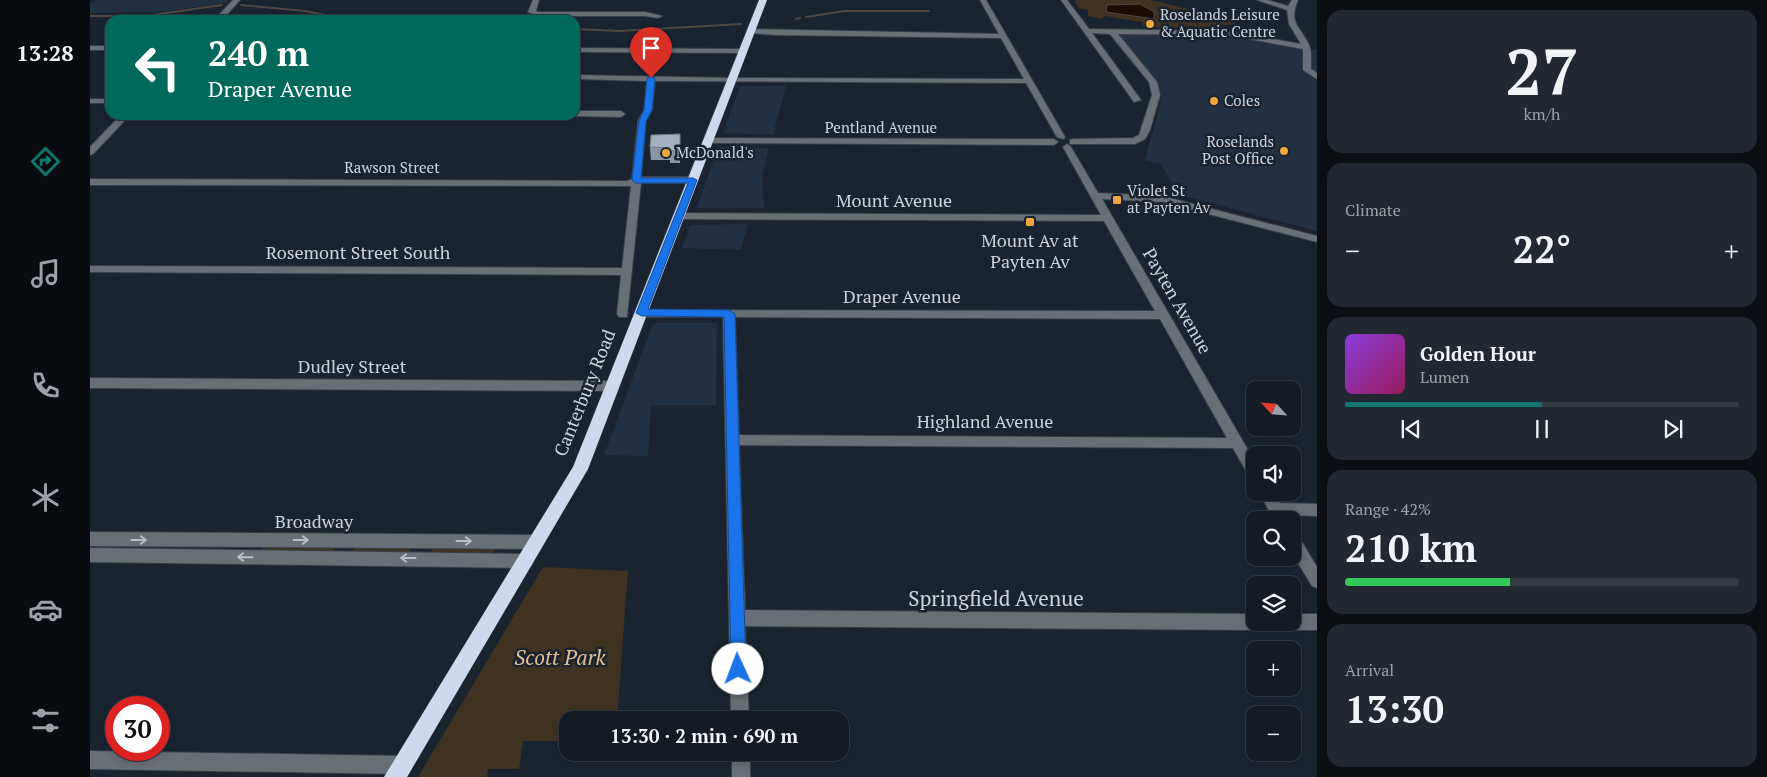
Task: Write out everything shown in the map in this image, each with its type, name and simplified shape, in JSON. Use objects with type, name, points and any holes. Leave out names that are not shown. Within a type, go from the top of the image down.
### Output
[{"type":"highway","name":"Canterbury Road","points":[[399,771],[580,469],[763,0]]},
{"type":"street","points":[[223,15],[237,0]]},
{"type":"street","points":[[536,0],[532,12],[539,14],[645,14],[658,16]]},
{"type":"street","points":[[983,0],[1058,139],[1070,144],[1135,141],[1142,137],[1149,121],[1156,95],[1153,82],[1112,31]]},
{"type":"street","points":[[1064,0],[1137,100]]},
{"type":"street","points":[[1260,0],[1290,9]]},
{"type":"street","points":[[1295,0],[1290,9],[1290,20],[1306,46],[1307,70],[1317,77]]},
{"type":"street","points":[[1086,31],[1227,33],[1306,46]]},
{"type":"street","points":[[750,32],[1003,36]]},
{"type":"street","points":[[90,48],[105,48]]},
{"type":"street","points":[[580,50],[743,51]]},
{"type":"street","points":[[580,77],[732,80],[1028,81]]},
{"type":"street","points":[[623,314],[642,121],[648,110],[651,78]]},
{"type":"street","points":[[90,101],[105,101]]},
{"type":"street","points":[[580,114],[621,114]]},
{"type":"street","points":[[90,152],[121,120]]},
{"type":"street","name":"Pentland Avenue","points":[[708,141],[1058,139]]},
{"type":"street","name":"Payten Avenue","points":[[1070,144],[1095,196],[1246,458]]},
{"type":"street","name":"Rawson Street","points":[[90,182],[629,184],[636,180],[693,180]]},
{"type":"street","points":[[1095,196],[1162,198],[1317,239]]},
{"type":"street","name":"Mount Avenue","points":[[680,216],[1108,218]]},
{"type":"street","name":"Rosemont Street South","points":[[90,269],[626,272]]},
{"type":"street","name":"Draper Avenue","points":[[642,313],[1163,315]]},
{"type":"street","points":[[729,314],[740,711]]},
{"type":"street","name":"Dudley Street","points":[[90,383],[613,386]]},
{"type":"street","name":"Highland Avenue","points":[[733,440],[1237,442]]},
{"type":"street","points":[[1301,512],[1317,510]]},
{"type":"street","name":"Broadway","points":[[90,539],[537,542]]},
{"type":"street","points":[[1301,554],[1317,581]]},
{"type":"street","name":"Broadway","points":[[90,555],[526,561]]},
{"type":"street","name":"Springfield Avenue","points":[[737,618],[1246,622]]},
{"type":"street","points":[[1301,622],[1317,622]]},
{"type":"street","points":[[90,760],[399,771]]},
{"type":"street","points":[[741,761],[741,777]]},
{"type":"shaded area","points":[[96,0],[228,0],[225,3],[159,12],[90,13],[90,4]]},
{"type":"shaded area","points":[[1140,4],[1154,12],[1154,19],[1106,12],[1107,5]]},
{"type":"shaded area","points":[[1119,34],[1228,35],[1317,50],[1317,231],[1180,195],[1160,163],[1145,160],[1160,105],[1161,96],[1157,94],[1159,83]]},
{"type":"shaded area","points":[[786,86],[773,135],[723,133],[740,87]]},
{"type":"shaded area","points":[[718,147],[769,148],[762,177],[764,208],[697,208]]},
{"type":"shaded area","points":[[748,224],[741,250],[682,248],[690,225]]},
{"type":"shaded area","points":[[656,323],[717,323],[716,405],[651,405],[648,456],[604,455],[652,326]]},
{"type":"green space","points":[[1075,0],[1151,0],[1204,13],[1219,14],[1235,24],[1197,28],[1194,26],[1165,28],[1143,26],[1142,22],[1105,16],[1101,19],[1088,16],[1088,10],[1078,8]]},
{"type":"green space","points":[[334,546],[333,552],[261,551],[263,547]]},
{"type":"green space","points":[[411,547],[409,553],[353,552],[354,548]]},
{"type":"green space","points":[[433,547],[493,548],[494,551],[492,554],[431,553]]},
{"type":"green space","name":"Scott Park","points":[[543,567],[628,571],[618,711],[559,711],[559,741],[523,741],[519,769],[488,769],[487,777],[418,777]]},
{"type":"building","points":[[680,134],[680,151],[670,151],[670,148],[650,147],[651,135]]},
{"type":"waterway","points":[[152,15],[222,5]]},
{"type":"waterway","points":[[241,5],[305,11],[325,15]]},
{"type":"waterway","points":[[806,17],[844,11],[929,11]]},
{"type":"waterway","points":[[90,16],[105,16]]},
{"type":"waterway","points":[[796,19],[800,18]]},
{"type":"waterway","points":[[580,29],[619,31],[741,24]]},
{"type":"place","name":"Roselands Leisure & Aquatic Centre","points":[[1150,24]]},
{"type":"place","name":"Coles","points":[[1214,101]]},
{"type":"place","name":"Roselands Post Office","points":[[1284,151]]},
{"type":"place","name":"McDonald's","points":[[666,153]]},
{"type":"place","name":"Violet St at Payten Av","points":[[1117,200]]},
{"type":"place","name":"Mount Av at Payten Av","points":[[1030,222]]},
{"type":"route","points":[[651,78],[648,110],[642,121],[639,166],[636,180],[693,180],[642,313],[729,314],[738,669]]}]
